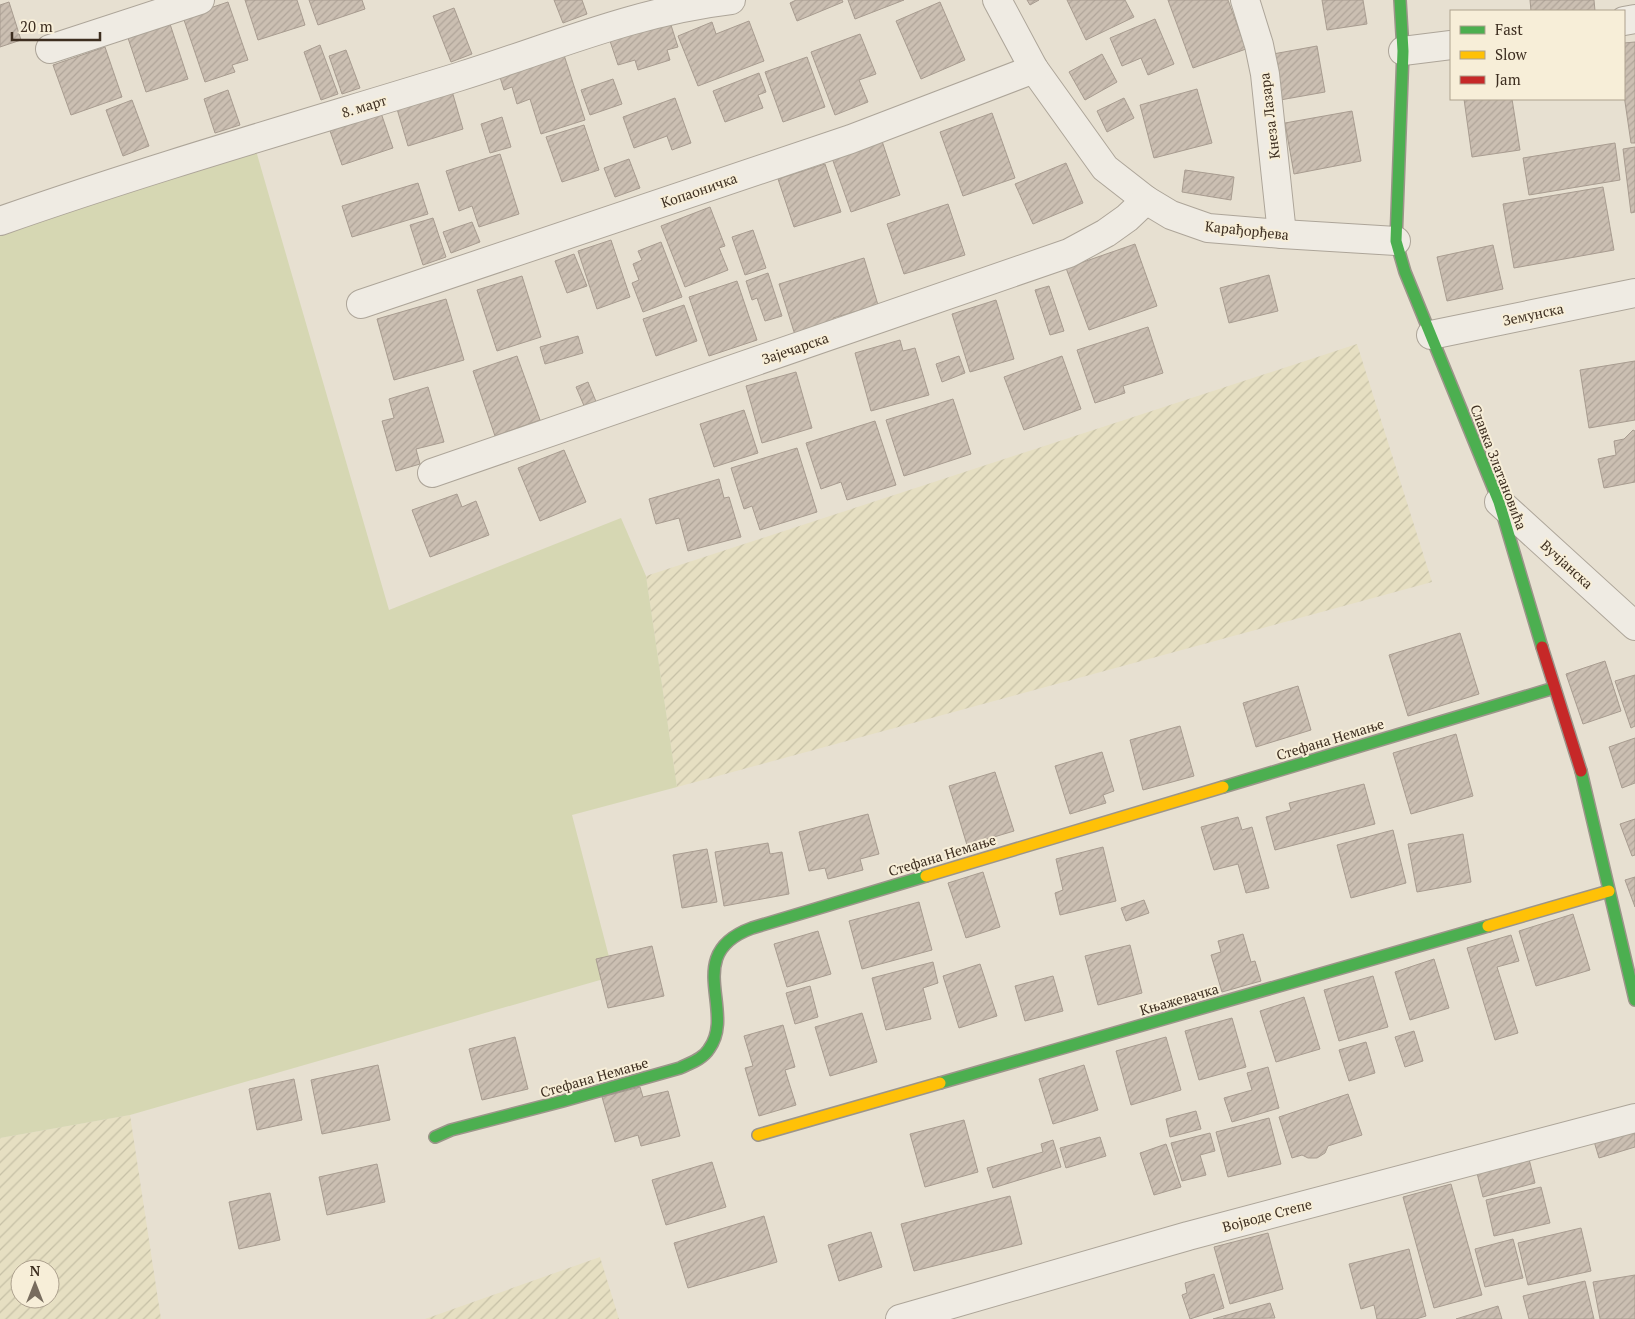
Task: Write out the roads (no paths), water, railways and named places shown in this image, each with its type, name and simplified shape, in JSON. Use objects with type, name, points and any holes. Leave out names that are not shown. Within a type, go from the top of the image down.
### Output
[{"type":"street","points":[[50,49],[200,0]]},
{"type":"street","name":"8. март","points":[[0,221],[193,157],[478,71],[598,30],[695,4],[731,0]]},
{"type":"street","name":"Карађорђева","points":[[997,0],[1034,69],[1105,168],[1146,200],[1170,215],[1208,228],[1396,241]]},
{"type":"street","name":"Кнеза Лазара","points":[[1244,0],[1259,45],[1265,74],[1282,234]]},
{"type":"street","name":"Славка Златановића","points":[[1400,0],[1403,51],[1396,241],[1405,272],[1499,502],[1554,688],[1577,756],[1635,1000]]},
{"type":"street","points":[[1403,51],[1450,45]]},
{"type":"street","name":"Копаоничка","points":[[361,304],[851,139],[1034,69]]},
{"type":"street","name":"Зајечарска","points":[[432,473],[1068,253],[1106,233],[1127,218],[1146,200]]},
{"type":"street","name":"Земунска","points":[[1431,335],[1635,293]]},
{"type":"street","name":"Вучјанска","points":[[1499,502],[1635,626]]},
{"type":"street","name":"Стефана Немање","points":[[435,1137],[451,1130],[671,1071],[696,1061],[708,1050],[715,1037],[717,1028],[715,969],[722,946],[735,935],[752,928],[1554,688]]},
{"type":"street","name":"Књажевачка","points":[[758,1135],[1609,891]]},
{"type":"street","name":"Војводе Степе","points":[[900,1319],[1188,1236],[1635,1118]]}]
